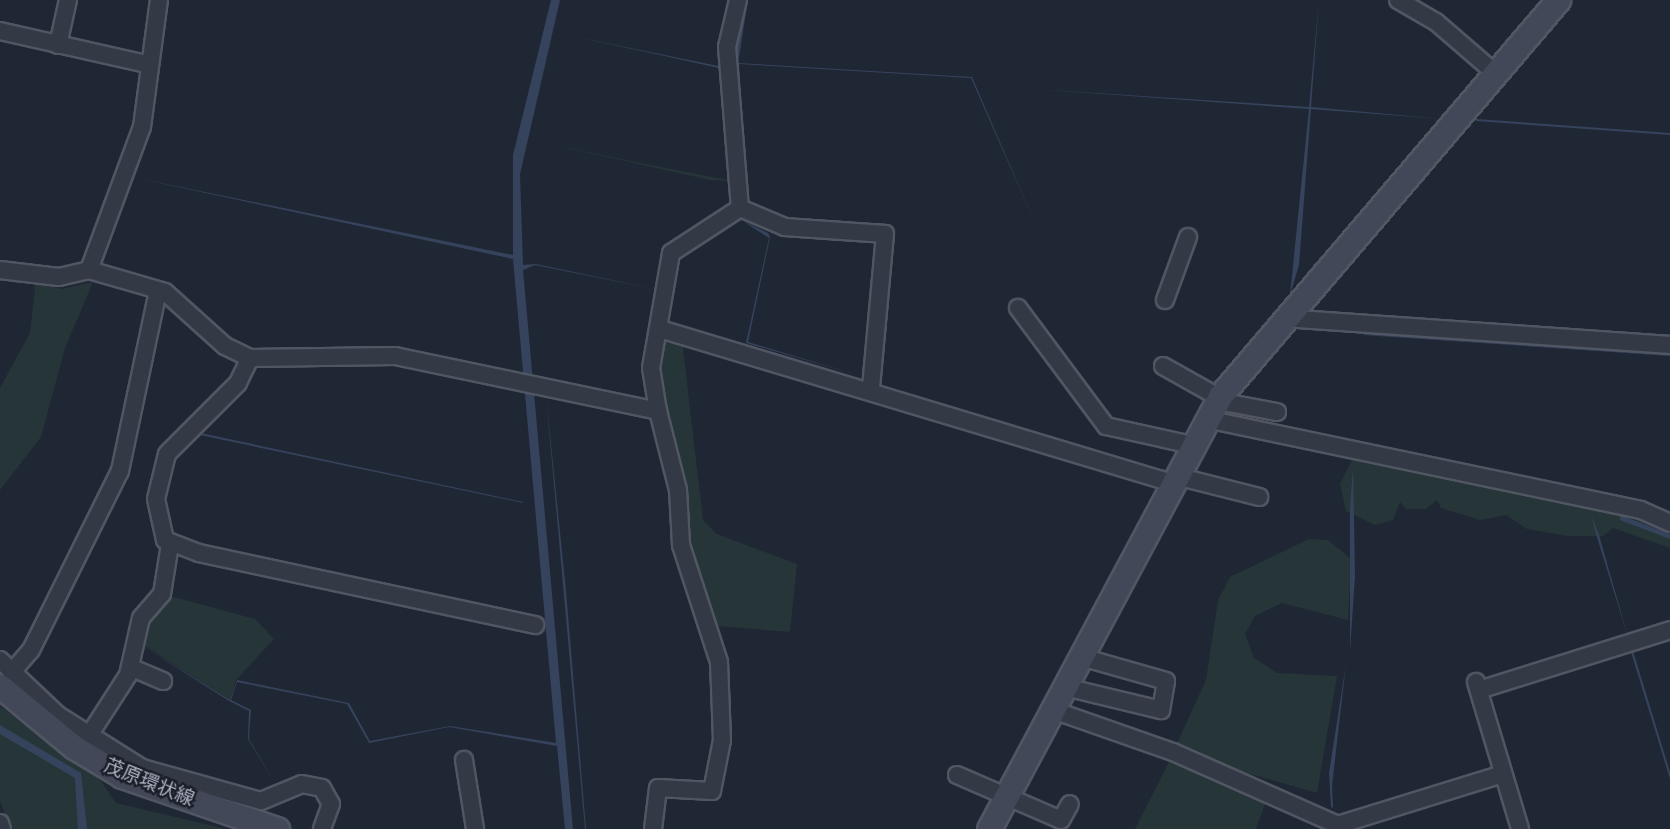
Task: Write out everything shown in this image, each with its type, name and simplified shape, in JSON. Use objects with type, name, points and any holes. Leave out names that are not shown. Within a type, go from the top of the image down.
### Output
[{"type":"street","points":[[58,45],[68,0]]},
{"type":"street","points":[[89,270],[142,127],[146,64],[159,0]]},
{"type":"street","points":[[738,0],[727,47],[740,208]]},
{"type":"street","points":[[1398,0],[1436,22],[1495,73]]},
{"type":"street","points":[[989,829],[1220,396],[1558,0]]},
{"type":"street","points":[[0,31],[146,64]]},
{"type":"street","points":[[653,829],[658,788],[712,791],[722,740],[719,662],[681,545],[678,490],[651,376],[671,253],[740,208]]},
{"type":"street","points":[[740,208],[785,227],[886,234],[872,389]]},
{"type":"street","points":[[1165,300],[1188,237]]},
{"type":"street","points":[[0,270],[59,277],[89,270],[159,291],[250,358],[395,356],[658,411]]},
{"type":"street","points":[[159,291],[120,471],[31,650],[3,677],[88,737],[142,768],[249,799],[273,799],[302,784],[322,788],[331,804],[322,829]]},
{"type":"street","points":[[1018,308],[1106,426],[1199,432],[1641,510],[1670,523]]},
{"type":"street","points":[[1284,318],[1670,345]]},
{"type":"street","points":[[660,329],[872,389],[1174,480],[1259,497]]},
{"type":"street","points":[[88,737],[130,667],[134,633],[169,579],[170,544],[156,499],[167,454],[238,383],[250,358]]},
{"type":"street","points":[[1163,366],[1220,396],[1277,412]]},
{"type":"street","points":[[170,544],[535,625]]},
{"type":"street","points":[[1520,829],[1478,686],[1670,630]]},
{"type":"street","points":[[1065,687],[1161,710],[1166,681],[1081,657]]},
{"type":"street","points":[[130,667],[163,681]]},
{"type":"street","name":"茂原環状線","points":[[3,677],[74,747],[122,776],[278,829]]},
{"type":"street","points":[[1053,710],[1173,752],[1338,825],[1503,774]]},
{"type":"street","points":[[464,760],[475,829]]},
{"type":"street","points":[[957,775],[1003,799],[1061,820],[1070,804]]},
{"type":"street","points":[[0,823],[2,829]]},
{"type":"shaded area","points":[[536,141],[645,164],[733,181],[710,180]]},
{"type":"shaded area","points":[[36,278],[61,289],[93,282],[65,348],[41,437],[0,490],[0,388],[30,333]]},
{"type":"shaded area","points":[[664,337],[682,340],[703,520],[717,534],[797,564],[790,632],[717,626],[680,521],[657,361]]},
{"type":"shaded area","points":[[1353,458],[1619,510],[1670,529],[1670,534],[1620,515],[1670,539],[1670,548],[1613,528],[1603,536],[1568,536],[1527,529],[1506,515],[1480,520],[1441,508],[1437,500],[1426,509],[1406,509],[1400,502],[1393,520],[1375,525],[1346,511],[1340,484]]},
{"type":"shaded area","points":[[1309,539],[1328,540],[1351,559],[1348,620],[1282,603],[1255,616],[1245,634],[1254,658],[1277,673],[1337,676],[1317,793],[1173,752],[1206,680],[1218,600],[1230,577]]},
{"type":"shaded area","points":[[166,595],[255,619],[274,639],[236,680],[230,700],[137,641]]},
{"type":"shaded area","points":[[0,706],[101,781],[116,803],[226,829],[11,829],[0,801]]},
{"type":"shaded area","points":[[1171,758],[1269,793],[1256,829],[1135,829]]},
{"type":"water","points":[[551,0],[560,0],[520,174],[523,265],[536,264],[659,290],[535,265],[523,270],[573,829],[565,829],[557,746],[449,727],[369,743],[347,704],[237,682],[231,700],[251,710],[249,739],[276,785],[248,739],[249,711],[229,701],[141,645],[230,700],[237,680],[349,703],[370,741],[450,726],[556,743],[513,259],[131,177],[513,255],[513,155]]},
{"type":"water","points":[[748,0],[738,63],[972,77],[1038,230],[971,78],[739,64],[746,203],[736,45]]},
{"type":"water","points":[[1319,0],[1311,107],[1442,119],[1311,109],[1299,265],[1290,295],[1309,109],[1034,89],[1309,107]]},
{"type":"water","points":[[567,35],[723,67],[723,69],[674,58]]},
{"type":"water","points":[[1476,121],[1670,133],[1670,135]]},
{"type":"water","points":[[743,221],[768,233],[770,237],[748,342],[864,377],[746,343],[769,238]]},
{"type":"water","points":[[1364,335],[1670,354],[1670,356]]},
{"type":"water","points":[[546,395],[566,591],[586,829],[585,829]]},
{"type":"water","points":[[196,432],[523,502],[523,503],[195,434]]},
{"type":"water","points":[[1353,467],[1355,576],[1350,651],[1350,508]]},
{"type":"water","points":[[1591,515],[1599,535],[1628,637],[1596,534]]},
{"type":"water","points":[[1620,515],[1670,534],[1670,539],[1620,520]]},
{"type":"water","points":[[1633,651],[1670,772],[1670,779],[1631,652]]},
{"type":"water","points":[[1346,664],[1332,786],[1333,808],[1348,816],[1331,807],[1329,773]]},
{"type":"water","points":[[0,725],[81,773],[87,829],[78,829],[75,778],[0,734]]}]
